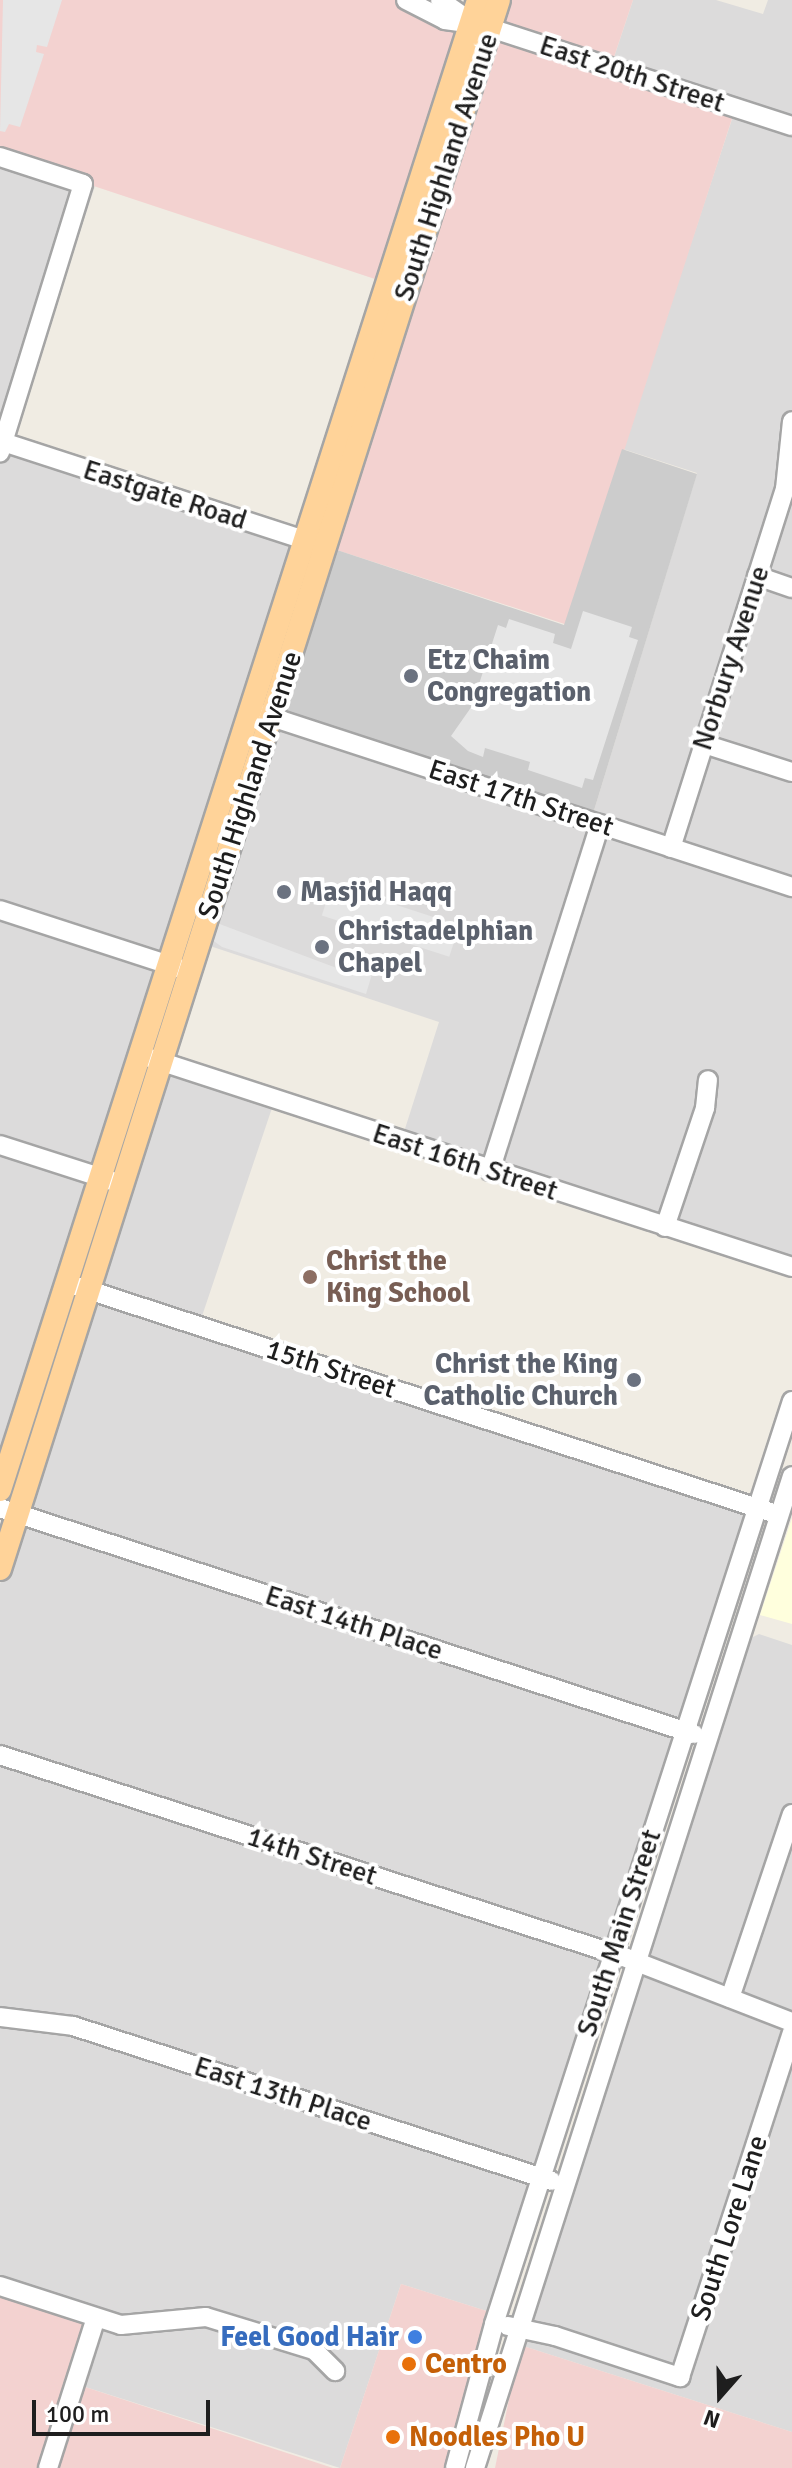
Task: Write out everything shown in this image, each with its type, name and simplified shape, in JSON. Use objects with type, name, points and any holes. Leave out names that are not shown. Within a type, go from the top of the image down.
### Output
[{"type":"main road","name":"South Highland Avenue","points":[[0,1569],[9,1511],[88,1290],[326,548],[481,25],[478,0]]},
{"type":"main road","name":"South Highland Avenue","points":[[0,1490],[304,541],[481,25],[499,0]]},
{"type":"street","points":[[406,0],[445,20],[481,25]]},
{"type":"street","points":[[440,0],[481,25]]},
{"type":"street","name":"East 20th Street","points":[[481,25],[792,126]]},
{"type":"street","points":[[0,157],[83,184],[2,447]]},
{"type":"street","name":"Norbury Avenue","points":[[671,848],[785,489],[792,421]]},
{"type":"street","name":"Eastgate Road","points":[[2,447],[326,548]]},
{"type":"street","points":[[757,576],[792,588]]},
{"type":"street","name":"East 17th Street","points":[[249,710],[792,887]]},
{"type":"street","points":[[704,744],[792,772]]},
{"type":"street","points":[[490,1171],[600,824]]},
{"type":"street","points":[[0,910],[191,972]]},
{"type":"street","name":"East 16th Street","points":[[140,1055],[792,1267]]},
{"type":"street","points":[[665,1227],[705,1108],[708,1080]]},
{"type":"street","points":[[0,1145],[121,1185]]},
{"type":"street","name":"15th Street","points":[[65,1282],[779,1515]]},
{"type":"street","name":"South Main Street","points":[[475,2468],[564,2185],[684,1731],[792,1401]]},
{"type":"street","name":"South Main Street","points":[[455,2468],[494,2324],[541,2178],[707,1738],[792,1476]]},
{"type":"street","name":"East 14th Place","points":[[9,1511],[707,1738]]},
{"type":"street","name":"14th Street","points":[[0,1755],[624,1957],[792,2022]]},
{"type":"street","points":[[730,1998],[792,1814]]},
{"type":"street","name":"East 13th Place","points":[[0,2017],[73,2026],[564,2185]]},
{"type":"street","name":"South Lore Lane","points":[[518,2328],[680,2377],[792,2033]]},
{"type":"street","points":[[0,2286],[96,2318],[142,2325],[178,2316],[206,2317],[314,2350],[335,2371]]},
{"type":"street","points":[[48,2468],[96,2318]]},
{"type":"street","points":[[494,2324],[518,2328]]},
{"type":"shaded area","points":[[0,0],[453,0],[467,8],[381,281],[0,155]]},
{"type":"shaded area","points":[[3,0],[62,0],[47,47],[37,45],[36,52],[44,54],[20,127],[9,124],[5,132],[0,131]]},
{"type":"shaded area","points":[[507,0],[633,0],[612,63],[499,25]]},
{"type":"shaded area","points":[[633,0],[716,0],[763,14],[768,0],[792,0],[792,121],[612,63]]},
{"type":"shaded area","points":[[496,36],[734,113],[568,625],[330,548]]},
{"type":"shaded area","points":[[736,107],[792,125],[792,883],[592,817],[697,473],[623,449]]},
{"type":"shaded area","points":[[0,155],[95,186],[8,450],[295,546],[97,1172],[0,1141]]},
{"type":"shaded area","name":"Etz Chaim Congregation","points":[[622,449],[697,474],[592,817],[279,715],[334,549],[564,625]]},
{"type":"shaded area","points":[[583,611],[632,627],[629,637],[638,640],[593,780],[585,778],[582,788],[528,770],[530,762],[485,748],[483,757],[468,751],[451,736],[472,706],[498,625],[506,628],[509,619],[555,634],[553,643],[571,649]]},
{"type":"shaded area","points":[[277,726],[792,893],[792,1260],[403,1135],[439,1022],[204,944]]},
{"type":"shaded area","points":[[332,884],[459,925],[449,957],[322,915]]},
{"type":"shaded area","points":[[217,923],[350,973],[353,968],[372,974],[366,994],[222,947],[211,939]]},
{"type":"shaded area","points":[[167,1073],[272,1108],[196,1334],[749,1512],[493,2313],[401,2284],[340,2468],[82,2386],[0,2282],[0,1584]]},
{"type":"shaded area","points":[[0,1150],[95,1180],[0,1487]]},
{"type":"shaded area","points":[[792,1518],[792,1624],[760,1615]]},
{"type":"shaded area","points":[[759,1634],[792,1645],[792,2432],[520,2345],[749,1639]]},
{"type":"shaded area","points":[[0,2282],[104,2317],[82,2386],[333,2468],[0,2468]]},
{"type":"shaded area","points":[[401,2284],[493,2313],[446,2468],[340,2468]]},
{"type":"shaded area","points":[[520,2345],[792,2432],[792,2468],[495,2468]]},
{"type":"place","name":"Etz Chaim Congregation","points":[[411,676]]},
{"type":"place","name":"Masjid Haqq","points":[[284,892]]},
{"type":"place","name":"Christadelphian Chapel","points":[[322,947]]},
{"type":"place","name":"Christ the King School","points":[[310,1277]]},
{"type":"place","name":"Christ the King Catholic Church","points":[[634,1380]]},
{"type":"place","name":"Feel Good Hair","points":[[415,2337]]},
{"type":"place","name":"Centro","points":[[409,2364]]},
{"type":"place","name":"Noodles Pho U","points":[[393,2437]]}]
